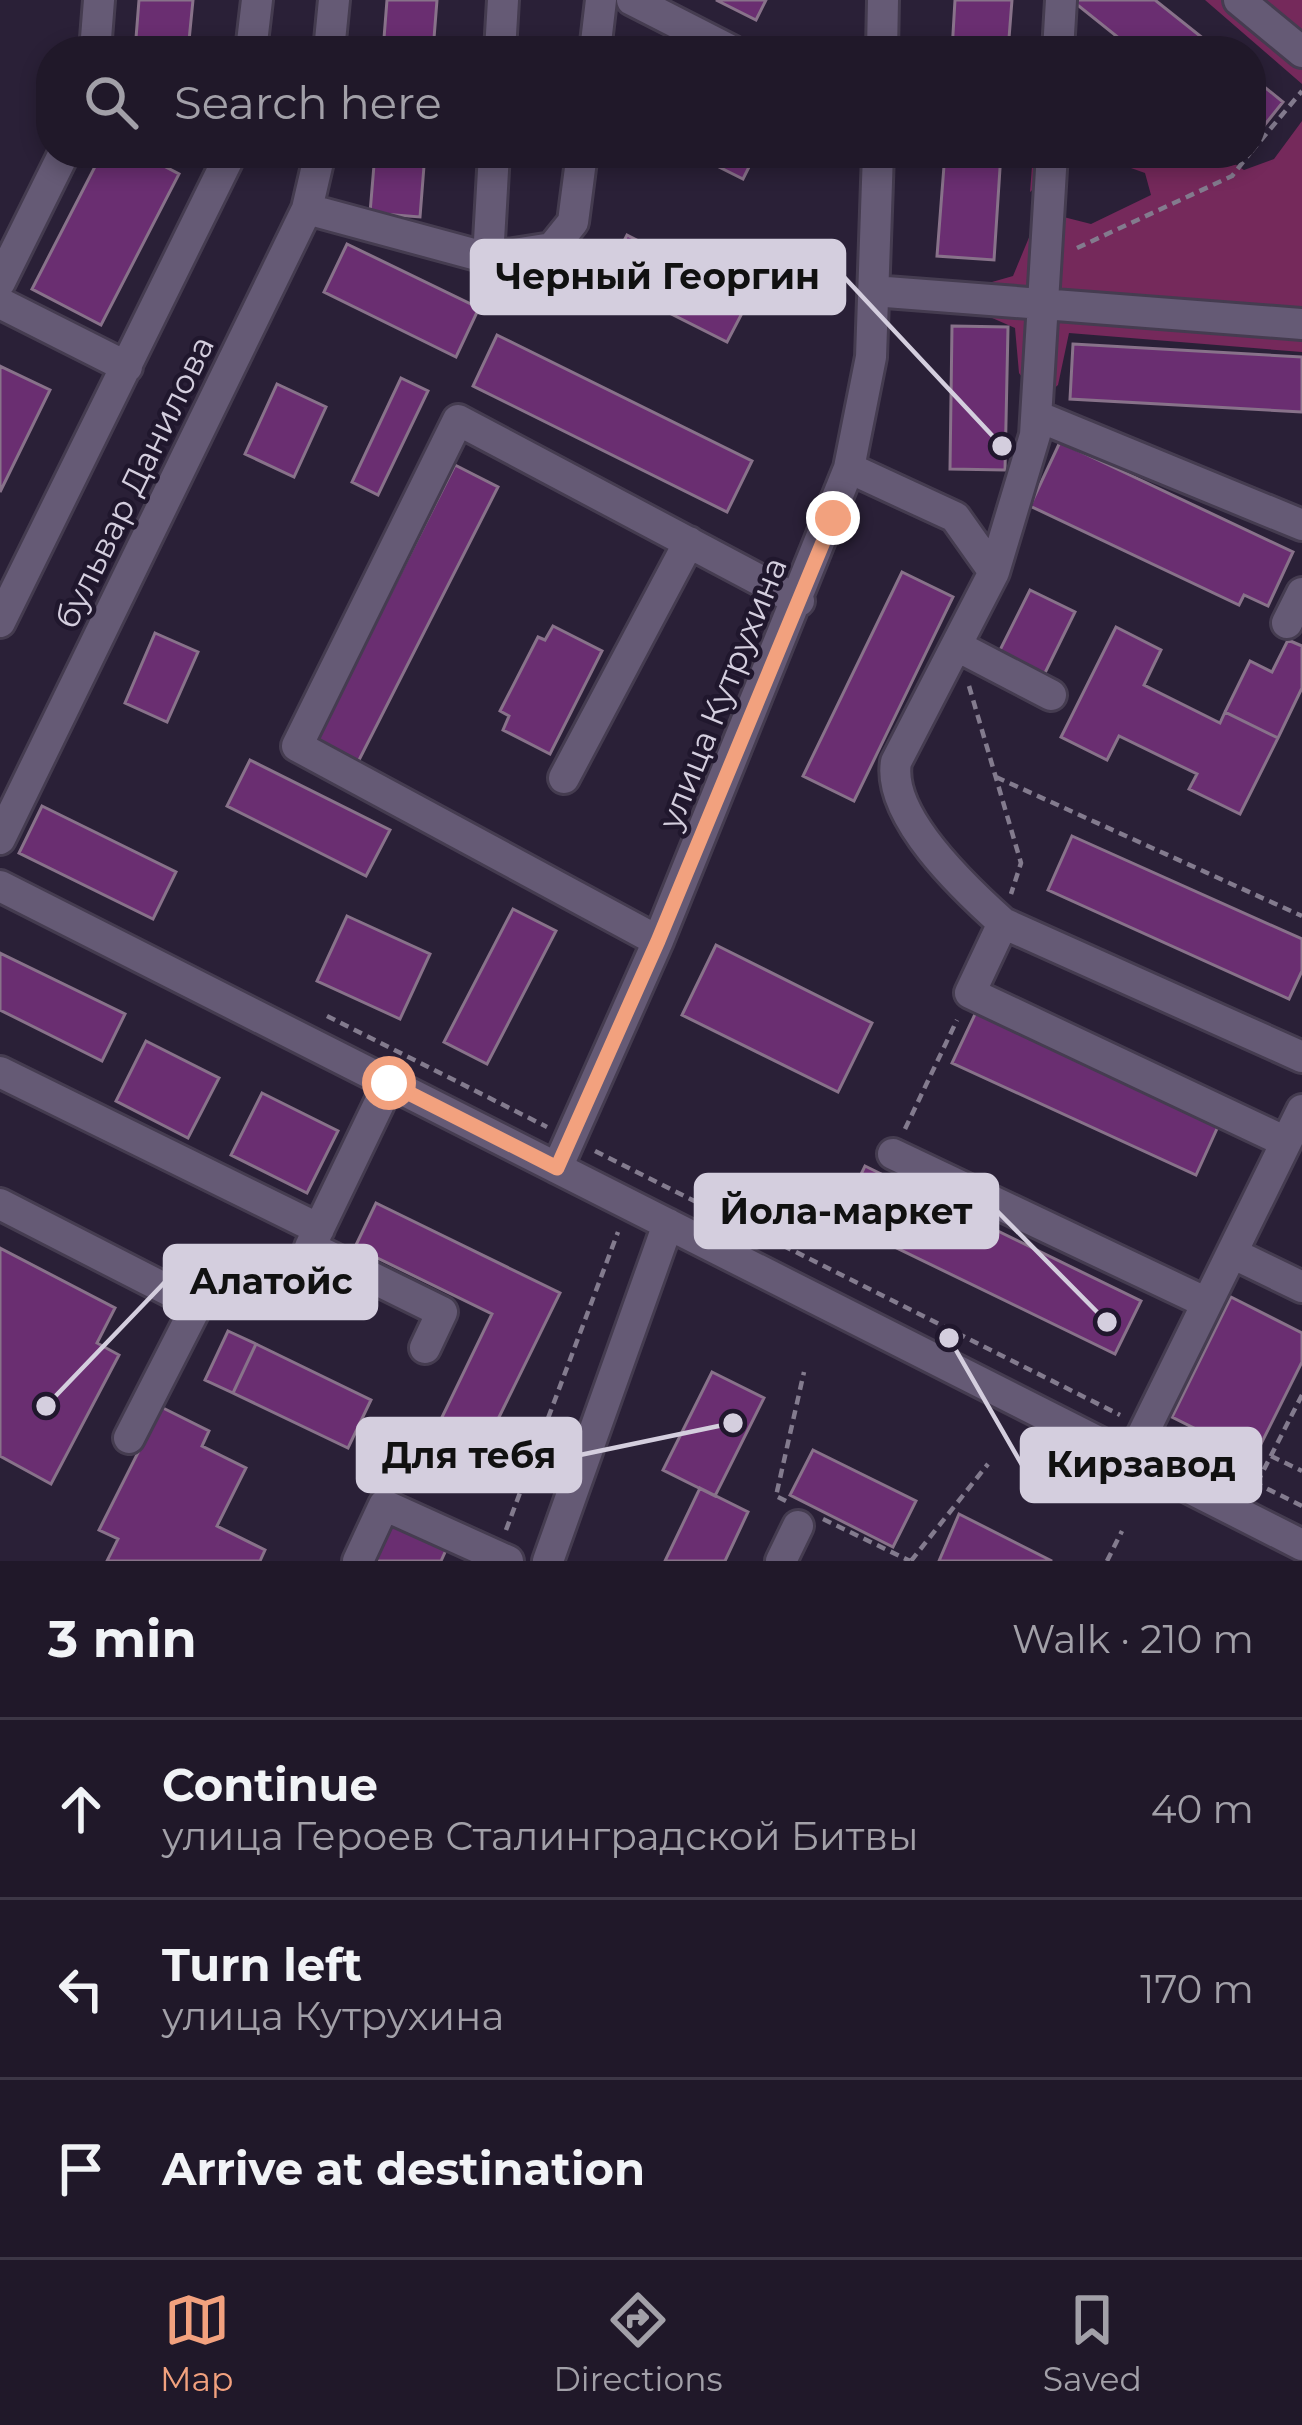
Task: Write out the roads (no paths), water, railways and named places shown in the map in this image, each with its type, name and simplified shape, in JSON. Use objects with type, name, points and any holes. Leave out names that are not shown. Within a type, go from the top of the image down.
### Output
[{"type":"street","points":[[96,36],[99,0]]},
{"type":"street","points":[[253,36],[257,0]]},
{"type":"street","points":[[330,36],[334,0]]},
{"type":"street","points":[[501,36],[502,0]]},
{"type":"street","points":[[597,36],[601,0]]},
{"type":"street","points":[[632,0],[703,36]]},
{"type":"street","points":[[882,36],[883,0]]},
{"type":"street","points":[[1059,36],[1061,0]]},
{"type":"street","points":[[1239,0],[1302,52]]},
{"type":"street","points":[[0,283],[57,168]]},
{"type":"street","name":"бульвар Данилова","points":[[0,622],[224,168]]},
{"type":"street","name":"бульвар Данилова","points":[[0,839],[307,209],[317,168]]},
{"type":"street","points":[[488,258],[493,168]]},
{"type":"street","points":[[307,209],[488,258],[552,248],[574,222],[580,168]]},
{"type":"street","name":"улица Кутрухина","points":[[557,1168],[800,601],[849,468],[868,376],[878,168]]},
{"type":"street","points":[[1051,168],[1036,416],[994,572],[896,762],[893,780],[913,822],[963,888],[1003,923],[1302,1057]]},
{"type":"street","points":[[874,291],[1302,324]]},
{"type":"street","points":[[0,303],[128,367]]},
{"type":"street","points":[[1036,416],[1302,525]]},
{"type":"street","points":[[658,941],[297,746],[458,420],[800,601]]},
{"type":"street","points":[[849,468],[955,517],[994,572]]},
{"type":"street","points":[[564,778],[689,542]]},
{"type":"street","points":[[1287,623],[1302,593]]},
{"type":"street","points":[[957,646],[1051,695]]},
{"type":"street","points":[[0,886],[1302,1545]]},
{"type":"street","points":[[1003,923],[970,993],[1286,1142]]},
{"type":"street","points":[[0,1072],[319,1229]]},
{"type":"street","points":[[389,1083],[310,1247],[442,1312],[425,1348]]},
{"type":"street","points":[[1131,1459],[1302,1110]]},
{"type":"street","points":[[893,1154],[1207,1304]]},
{"type":"street","points":[[0,1204],[197,1305],[129,1438]]},
{"type":"street","points":[[548,1561],[668,1224]]},
{"type":"street","points":[[1232,1253],[1302,1287]]},
{"type":"street","points":[[358,1561],[384,1505],[502,1558]]},
{"type":"street","points":[[781,1561],[798,1513]]},
{"type":"place","name":"Черный Георгин","points":[[1002,446]]},
{"type":"place","name":"Йола-маркет","points":[[1107,1322]]},
{"type":"place","name":"Кирзавод","points":[[949,1338]]},
{"type":"place","name":"Алатойс","points":[[46,1406]]},
{"type":"place","name":"Для тебя","points":[[733,1423]]}]
